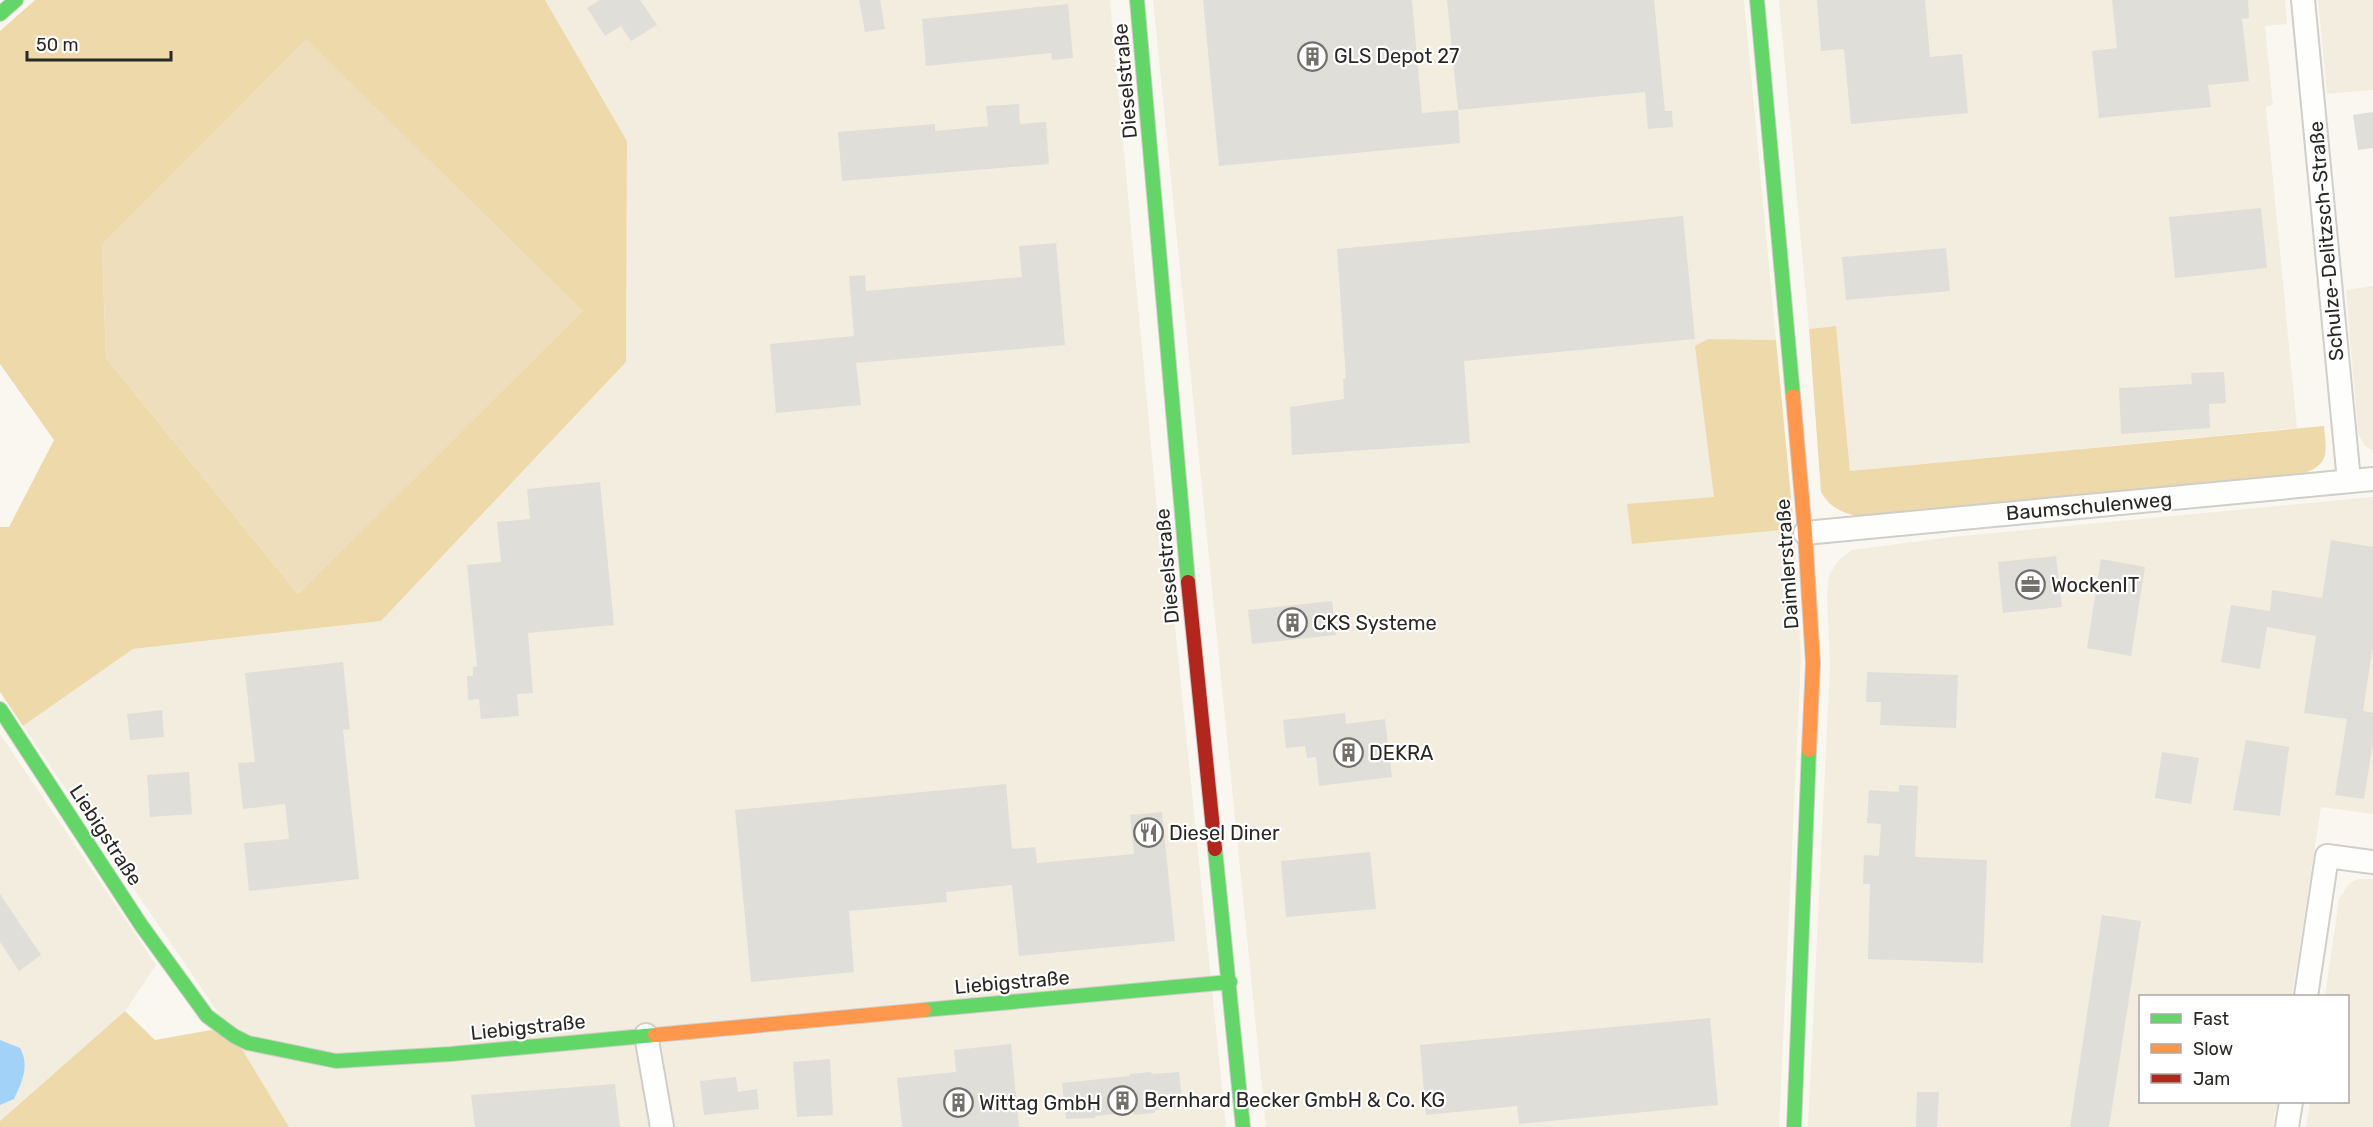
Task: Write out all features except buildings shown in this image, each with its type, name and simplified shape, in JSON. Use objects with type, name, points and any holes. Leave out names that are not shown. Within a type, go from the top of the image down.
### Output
[{"type":"street","points":[[0,14],[16,0]]},
{"type":"street","name":"Dieselstraße","points":[[1137,0],[1190,604],[1243,1127]]},
{"type":"street","name":"Daimlerstraße","points":[[1757,0],[1805,533],[1814,663],[1794,1127]]},
{"type":"street","name":"Schulze-Delitzsch-Straße","points":[[2303,0],[2349,481]]},
{"type":"street","name":"Baumschulenweg","points":[[1805,533],[2373,479]]},
{"type":"street","name":"Liebigstraße","points":[[0,709],[141,925],[207,1016],[234,1036],[276,1049],[336,1061],[451,1054],[1230,982]]},
{"type":"street","points":[[2306,995],[2327,856],[2373,862]]},
{"type":"street","points":[[646,1035],[662,1127]]},
{"type":"street","points":[[2287,1127],[2291,1103]]},
{"type":"shaded area","points":[[35,0],[545,0],[627,141],[626,362],[381,621],[133,649],[23,726],[0,692],[0,527],[9,527],[54,440],[0,364],[0,31]],"holes":[[[306,39],[583,311],[298,594],[106,358],[102,245]]]},
{"type":"shaded area","points":[[545,0],[1110,0],[1164,587],[1171,587],[1226,1127],[289,1127],[234,1036],[23,726],[133,649],[381,621],[626,362],[627,141]]},
{"type":"shaded area","points":[[1153,0],[1744,0],[1776,340],[1708,339],[1696,346],[1714,497],[1628,505],[1633,544],[1794,529],[1801,659],[1779,1127],[1266,1127]]},
{"type":"shaded area","points":[[1779,0],[2285,0],[2287,24],[2265,26],[2273,105],[2266,107],[2297,428],[1850,471],[1836,326],[1809,329]]},
{"type":"shaded area","points":[[2318,0],[2373,0],[2373,90],[2327,94]]},
{"type":"shaded area","points":[[306,38],[584,311],[298,594],[106,358],[102,245]]},
{"type":"shaded area","points":[[2373,286],[2373,451],[2365,446],[2358,433],[2346,290]]},
{"type":"shaded area","points":[[1836,326],[1850,471],[2324,426],[2325,455],[2319,465],[2304,473],[1857,516],[1841,511],[1832,505],[1821,492],[1809,329]]},
{"type":"shaded area","points":[[1708,339],[1776,340],[1794,529],[1632,544],[1627,504],[1714,497],[1695,346]]},
{"type":"shaded area","points":[[2373,497],[2373,814],[2321,807],[2292,995],[2139,995],[2139,1103],[2277,1103],[2273,1127],[1808,1127],[1830,666],[1827,593],[1829,575],[1839,560],[1852,550],[1951,537]]},
{"type":"shaded area","points":[[0,734],[156,965],[125,1011],[0,1121]]},
{"type":"shaded area","points":[[2358,879],[2373,879],[2373,1127],[2306,1127],[2310,1103],[2349,1103],[2349,995],[2325,995],[2339,899],[2349,884]]},
{"type":"shaded area","points":[[125,1011],[155,1040],[211,1030],[234,1036],[289,1127],[0,1127],[0,1121]]},
{"type":"water","points":[[0,1040],[20,1048],[25,1068],[14,1099],[0,1105]]},
{"type":"traffic: fast","points":[[0,14],[16,0]]},
{"type":"traffic: fast","points":[[1137,0],[1188,582]]},
{"type":"traffic: fast","points":[[1757,0],[1793,396]]},
{"type":"traffic: fast","points":[[0,709],[141,925],[207,1016],[234,1036],[248,1043],[336,1061],[451,1054],[655,1035]]},
{"type":"traffic: fast","points":[[1794,1127],[1809,750]]},
{"type":"traffic: fast","points":[[1215,849],[1243,1127]]},
{"type":"traffic: fast","points":[[924,1010],[1230,982]]},
{"type":"traffic: slow","points":[[1793,396],[1813,663],[1809,750]]},
{"type":"traffic: slow","points":[[655,1035],[924,1010]]},
{"type":"traffic: jam","points":[[1188,582],[1215,849]]},
{"type":"place","name":"GLS Depot 27","points":[[1313,56]]},
{"type":"place","name":"WockenIT","points":[[2030,585]]},
{"type":"place","name":"CKS Systeme","points":[[1292,623]]},
{"type":"place","name":"DEKRA","points":[[1348,753]]},
{"type":"place","name":"Diesel Diner","points":[[1148,833]]},
{"type":"place","name":"Bernhard Becker GmbH & Co. KG","points":[[1123,1100]]},
{"type":"place","name":"Wittag GmbH","points":[[958,1103]]}]
